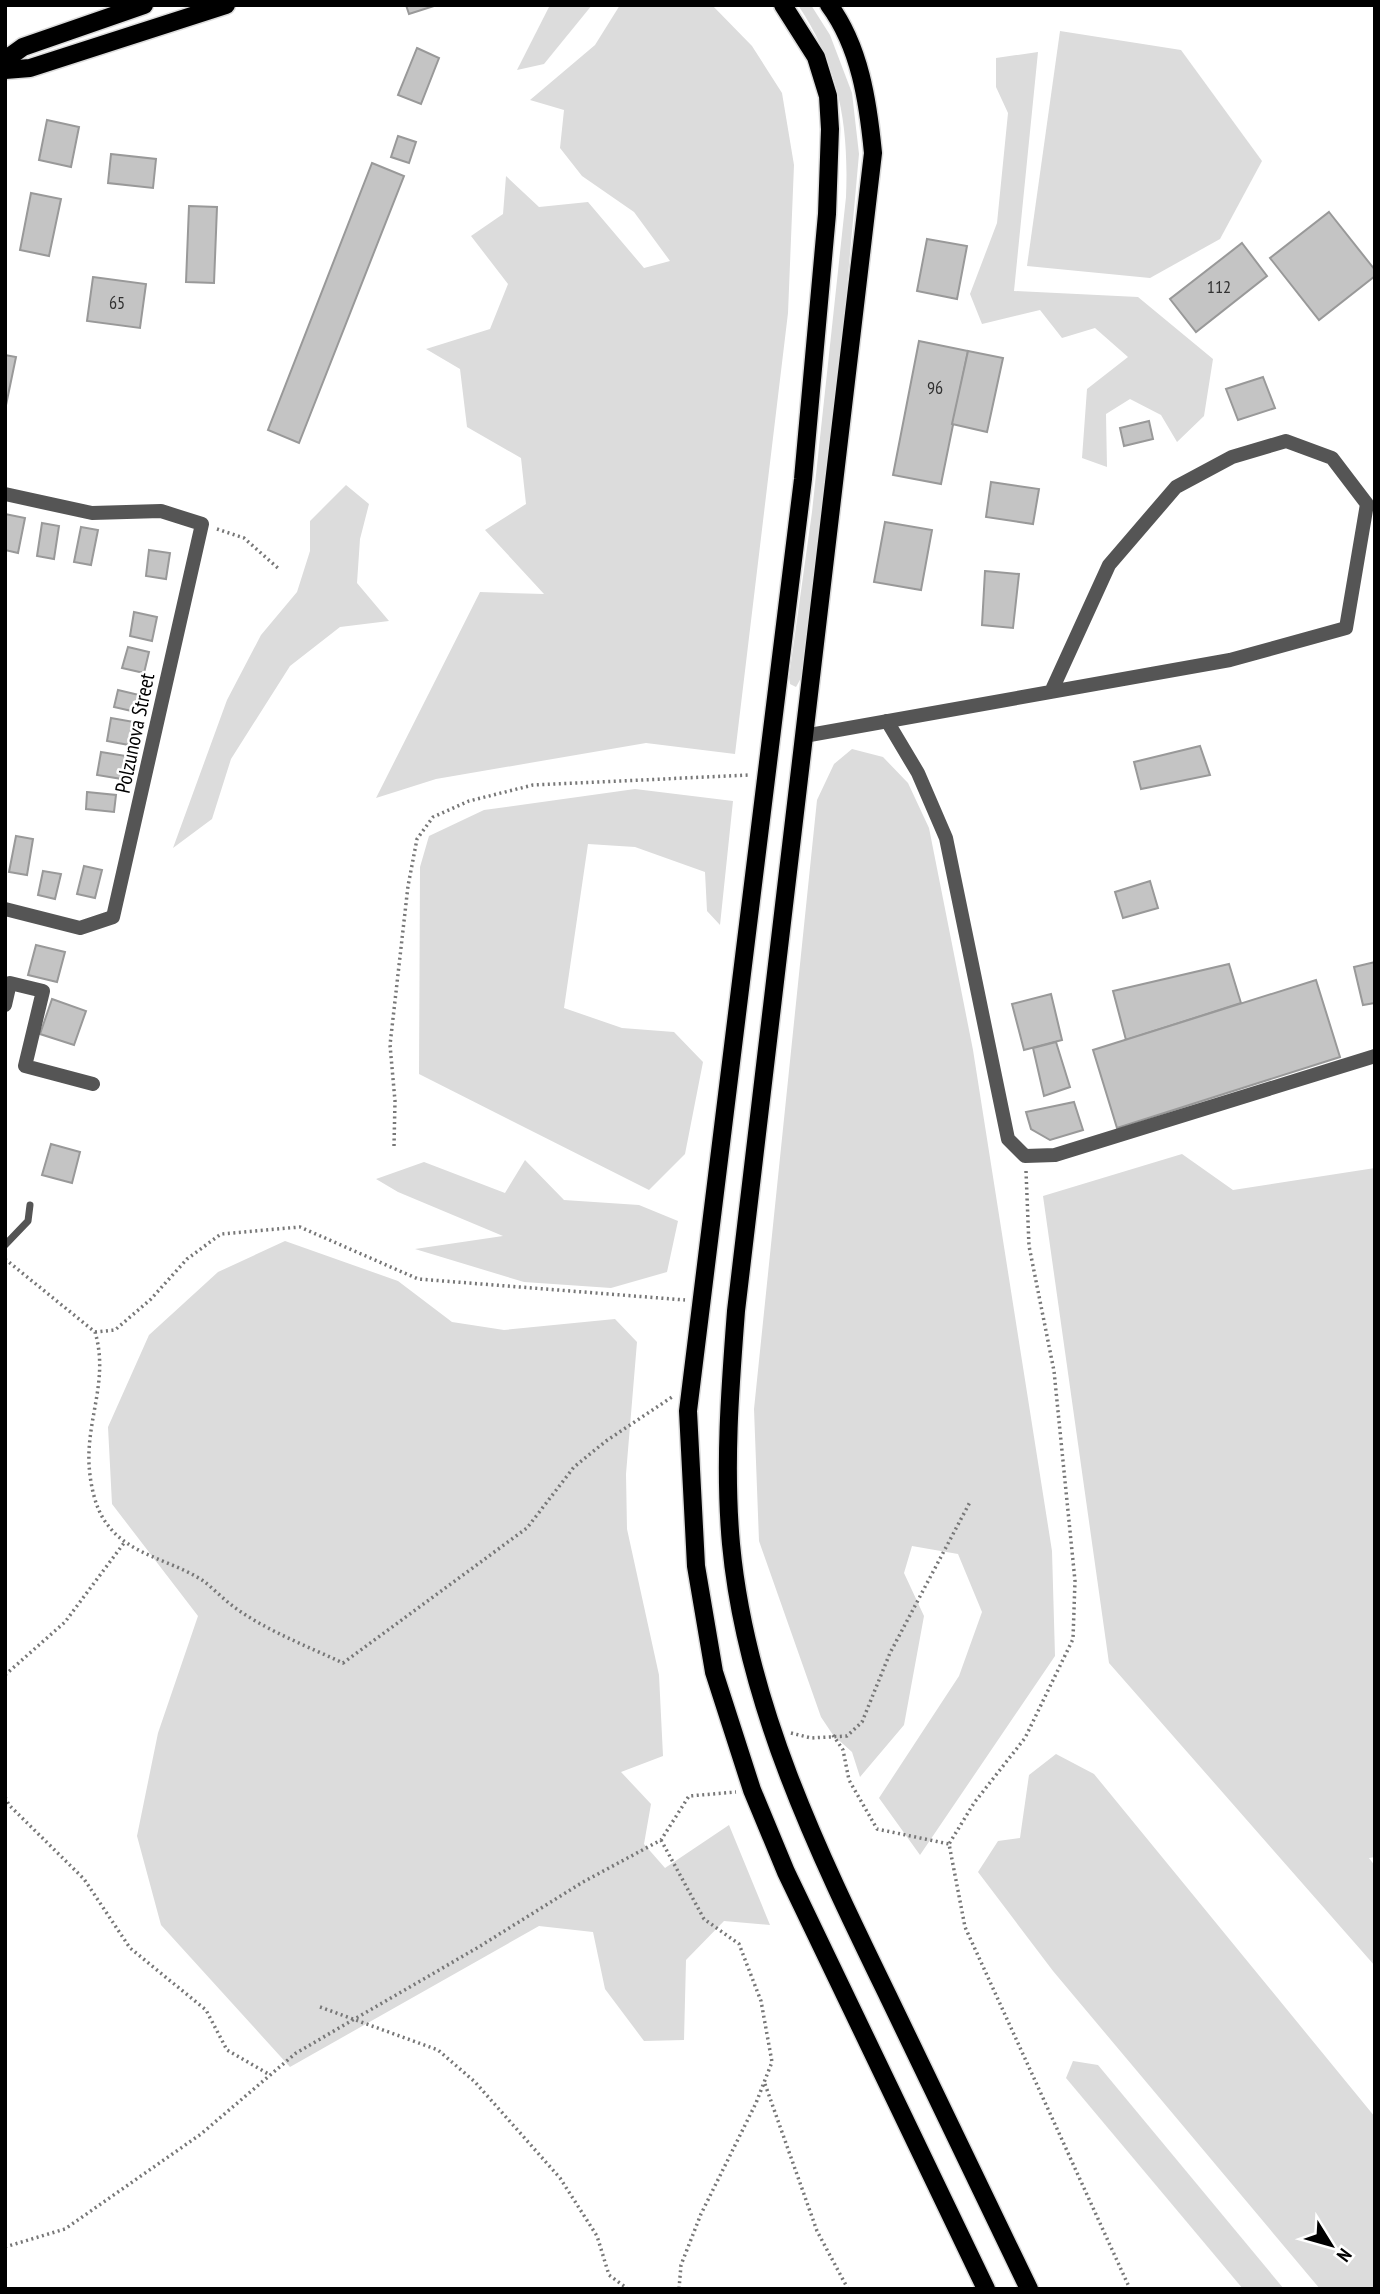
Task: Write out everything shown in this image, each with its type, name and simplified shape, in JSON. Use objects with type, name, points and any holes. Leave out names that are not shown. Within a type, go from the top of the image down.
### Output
[{"type":"main road","points":[[5,60],[23,47],[145,5]]},
{"type":"main road","points":[[5,70],[30,68],[226,5]]},
{"type":"main road","points":[[783,5],[816,57],[828,96],[830,129],[827,214],[803,479],[688,1411],[696,1566],[714,1672],[752,1790],[786,1872],[986,2289]]},
{"type":"main road","points":[[829,5],[854,55],[868,99],[873,152],[736,1311],[727,1423],[732,1545],[749,1651],[772,1729],[803,1811],[858,1934],[1030,2289]]},
{"type":"street","points":[[804,736],[887,721],[1051,692],[1230,660],[1346,628],[1367,504],[1332,458],[1286,441],[1232,457],[1176,487],[1109,565],[1051,692]]},
{"type":"street","points":[[5,494],[92,513],[161,511],[202,524]]},
{"type":"street","name":"Polzunova Street","points":[[5,909],[80,928],[113,918],[202,524]]},
{"type":"street","points":[[887,721],[918,773],[946,838],[1008,1139],[1025,1156],[1055,1156],[1375,1056]]},
{"type":"street","points":[[5,1005],[10,983],[43,991],[25,1066],[93,1083]]},
{"type":"lane","points":[[5,1245],[28,1221],[30,1205]]},
{"type":"path","points":[[202,524],[244,538],[279,569]]},
{"type":"path","points":[[394,1146],[395,1101],[390,1045],[406,900],[417,839],[433,817],[469,801],[533,785],[765,775]]},
{"type":"path","points":[[1025,1156],[1029,1246],[1054,1371],[1074,1568],[1073,1639],[1025,1738],[974,1803],[949,1844],[965,1927],[1130,2289]]},
{"type":"path","points":[[95,1332],[115,1330],[151,1299],[187,1259],[221,1234],[300,1227],[418,1279],[701,1301]]},
{"type":"path","points":[[5,1259],[95,1332],[101,1380],[91,1426],[89,1464],[95,1499],[105,1523],[124,1543],[202,1580],[234,1607],[270,1629],[343,1662],[527,1528],[574,1467],[606,1441],[691,1384]]},
{"type":"path","points":[[772,1729],[811,1738],[846,1736],[862,1722],[890,1653],[932,1568],[970,1502]]},
{"type":"path","points":[[5,1675],[65,1622],[124,1543]]},
{"type":"path","points":[[832,1735],[843,1750],[849,1780],[877,1829],[949,1844]]},
{"type":"path","points":[[5,2247],[65,2229],[201,2134],[296,2053],[477,1948],[583,1882],[661,1840],[689,1796],[752,1790]]},
{"type":"path","points":[[5,1797],[9,1805],[84,1879],[130,1948],[206,2010],[227,2050],[270,2075]]},
{"type":"path","points":[[661,1840],[704,1919],[739,1944],[761,2001],[772,2062],[701,2214],[681,2265],[679,2289]]},
{"type":"path","points":[[320,2007],[438,2050],[475,2082],[560,2178],[597,2236],[609,2275],[628,2289]]},
{"type":"path","points":[[764,2082],[817,2231],[848,2289]]},
{"type":"shaded area","points":[[550,5],[592,5],[544,64],[517,70]]},
{"type":"shaded area","points":[[620,5],[712,5],[752,46],[782,93],[794,165],[788,313],[735,754],[646,743],[436,779],[376,798],[480,592],[544,594],[485,530],[526,504],[521,458],[467,427],[460,369],[426,349],[490,329],[508,284],[471,236],[503,214],[506,176],[539,207],[588,202],[644,268],[670,261],[634,212],[582,176],[560,148],[564,110],[530,100],[595,45]]},
{"type":"shaded area","points":[[798,5],[811,5],[830,35],[852,93],[859,154],[846,298],[801,678],[796,687],[790,684],[789,677],[812,512],[846,197],[846,145],[838,97],[823,51]]},
{"type":"shaded area","points":[[1060,31],[1181,50],[1262,161],[1220,239],[1150,278],[1027,266]]},
{"type":"shaded area","points":[[1038,52],[1014,291],[1138,297],[1213,359],[1204,416],[1177,442],[1161,415],[1130,399],[1106,414],[1107,467],[1082,458],[1087,389],[1128,357],[1095,328],[1062,338],[1040,310],[982,324],[970,294],[997,223],[1008,113],[996,87],[996,58]]},
{"type":"shaded area","points":[[346,485],[369,504],[360,539],[357,583],[389,621],[340,627],[290,666],[231,759],[212,819],[173,848],[227,700],[261,635],[297,592],[310,551],[310,521]]},
{"type":"shaded area","points":[[852,749],[883,757],[908,783],[929,828],[973,1050],[1052,1551],[1055,1656],[920,1855],[879,1798],[959,1676],[982,1612],[958,1554],[912,1546],[904,1573],[924,1616],[904,1725],[860,1777],[852,1752],[833,1735],[821,1717],[759,1541],[754,1409],[817,800],[834,764]]},
{"type":"shaded area","points":[[635,789],[733,801],[720,925],[707,911],[705,872],[635,847],[588,844],[564,1008],[622,1028],[674,1032],[703,1062],[685,1154],[649,1190],[419,1074],[420,867],[429,836],[484,810]]},
{"type":"shaded area","points":[[1182,1154],[1233,1190],[1375,1168],[1375,1857],[1369,1858],[1375,1866],[1375,1966],[1109,1663],[1043,1196]]},
{"type":"shaded area","points":[[525,1160],[564,1200],[639,1205],[678,1221],[667,1272],[611,1288],[524,1282],[415,1249],[503,1236],[398,1192],[376,1179],[424,1162],[505,1193]]},
{"type":"shaded area","points":[[285,1241],[398,1281],[452,1322],[504,1330],[615,1319],[637,1342],[626,1474],[627,1529],[659,1675],[663,1756],[621,1772],[651,1804],[644,1844],[665,1868],[729,1825],[770,1925],[724,1921],[686,1960],[684,2040],[644,2041],[605,1989],[593,1932],[539,1926],[290,2067],[161,1925],[137,1836],[158,1733],[198,1616],[112,1504],[108,1427],[149,1335],[218,1272]]},
{"type":"shaded area","points":[[1056,1754],[1094,1774],[1375,2117],[1375,2289],[1320,2289],[1053,1971],[978,1872],[998,1841],[1020,1838],[1029,1775]]},
{"type":"shaded area","points":[[1073,2061],[1098,2065],[1284,2289],[1243,2289],[1066,2078]]},
{"type":"building","points":[[406,5],[437,5],[409,14]]},
{"type":"building","points":[[417,48],[439,58],[421,104],[398,95]]},
{"type":"building","points":[[47,120],[79,127],[71,167],[39,160]]},
{"type":"building","points":[[398,136],[416,142],[409,163],[391,157]]},
{"type":"building","points":[[111,154],[156,159],[153,188],[108,183]]},
{"type":"building","points":[[372,163],[404,176],[299,443],[268,430]]},
{"type":"building","points":[[31,193],[61,199],[49,256],[20,250]]},
{"type":"building","points":[[189,206],[217,207],[214,283],[186,282]]},
{"type":"building","points":[[1329,212],[1375,270],[1375,276],[1319,320],[1270,258]]},
{"type":"building","points":[[927,239],[967,246],[957,299],[917,291]]},
{"type":"building","points":[[1242,243],[1267,276],[1196,332],[1170,299]]},
{"type":"building","points":[[93,277],[146,284],[140,328],[87,321]]},
{"type":"building","points":[[919,341],[968,351],[941,484],[893,475]]},
{"type":"building","points":[[968,351],[1003,358],[987,432],[952,424]]},
{"type":"building","points":[[5,355],[16,357],[5,410]]},
{"type":"building","points":[[1263,377],[1275,408],[1238,420],[1226,389]]},
{"type":"building","points":[[1149,421],[1153,439],[1124,446],[1120,428]]},
{"type":"building","points":[[991,482],[1039,489],[1033,524],[986,517]]},
{"type":"building","points":[[5,514],[25,518],[18,553],[5,550]]},
{"type":"building","points":[[885,522],[932,530],[921,590],[874,582]]},
{"type":"building","points":[[42,523],[59,526],[54,559],[37,556]]},
{"type":"building","points":[[81,527],[98,530],[91,565],[74,562]]},
{"type":"building","points":[[149,550],[170,553],[166,579],[146,576]]},
{"type":"building","points":[[985,571],[1019,574],[1013,628],[982,625]]},
{"type":"building","points":[[134,612],[157,617],[152,641],[130,636]]},
{"type":"building","points":[[128,647],[149,652],[144,673],[122,668]]},
{"type":"building","points":[[118,690],[139,695],[136,712],[114,707]]},
{"type":"building","points":[[111,718],[134,722],[129,745],[107,741]]},
{"type":"building","points":[[1200,746],[1210,775],[1141,789],[1134,762]]},
{"type":"building","points":[[101,752],[126,756],[122,779],[97,775]]},
{"type":"building","points":[[87,792],[116,795],[114,812],[86,809]]},
{"type":"building","points":[[16,836],[33,839],[27,875],[9,872]]},
{"type":"building","points":[[84,866],[102,870],[95,898],[77,894]]},
{"type":"building","points":[[43,871],[61,874],[55,899],[38,895]]},
{"type":"building","points":[[1150,881],[1158,908],[1123,918],[1115,892]]},
{"type":"building","points":[[36,945],[65,952],[57,982],[28,975]]},
{"type":"building","points":[[1375,962],[1375,1003],[1363,1005],[1354,967]]},
{"type":"building","points":[[1229,964],[1241,1003],[1126,1040],[1113,991]]},
{"type":"building","points":[[1316,980],[1340,1057],[1117,1128],[1093,1050]]},
{"type":"building","points":[[1051,994],[1062,1040],[1024,1050],[1012,1004]]},
{"type":"building","points":[[52,999],[86,1011],[74,1045],[40,1034]]},
{"type":"building","points":[[1056,1042],[1070,1087],[1044,1096],[1033,1048]]},
{"type":"building","points":[[1074,1102],[1083,1130],[1050,1140],[1031,1129],[1026,1112]]},
{"type":"building","points":[[51,1144],[80,1152],[72,1183],[42,1175]]}]
